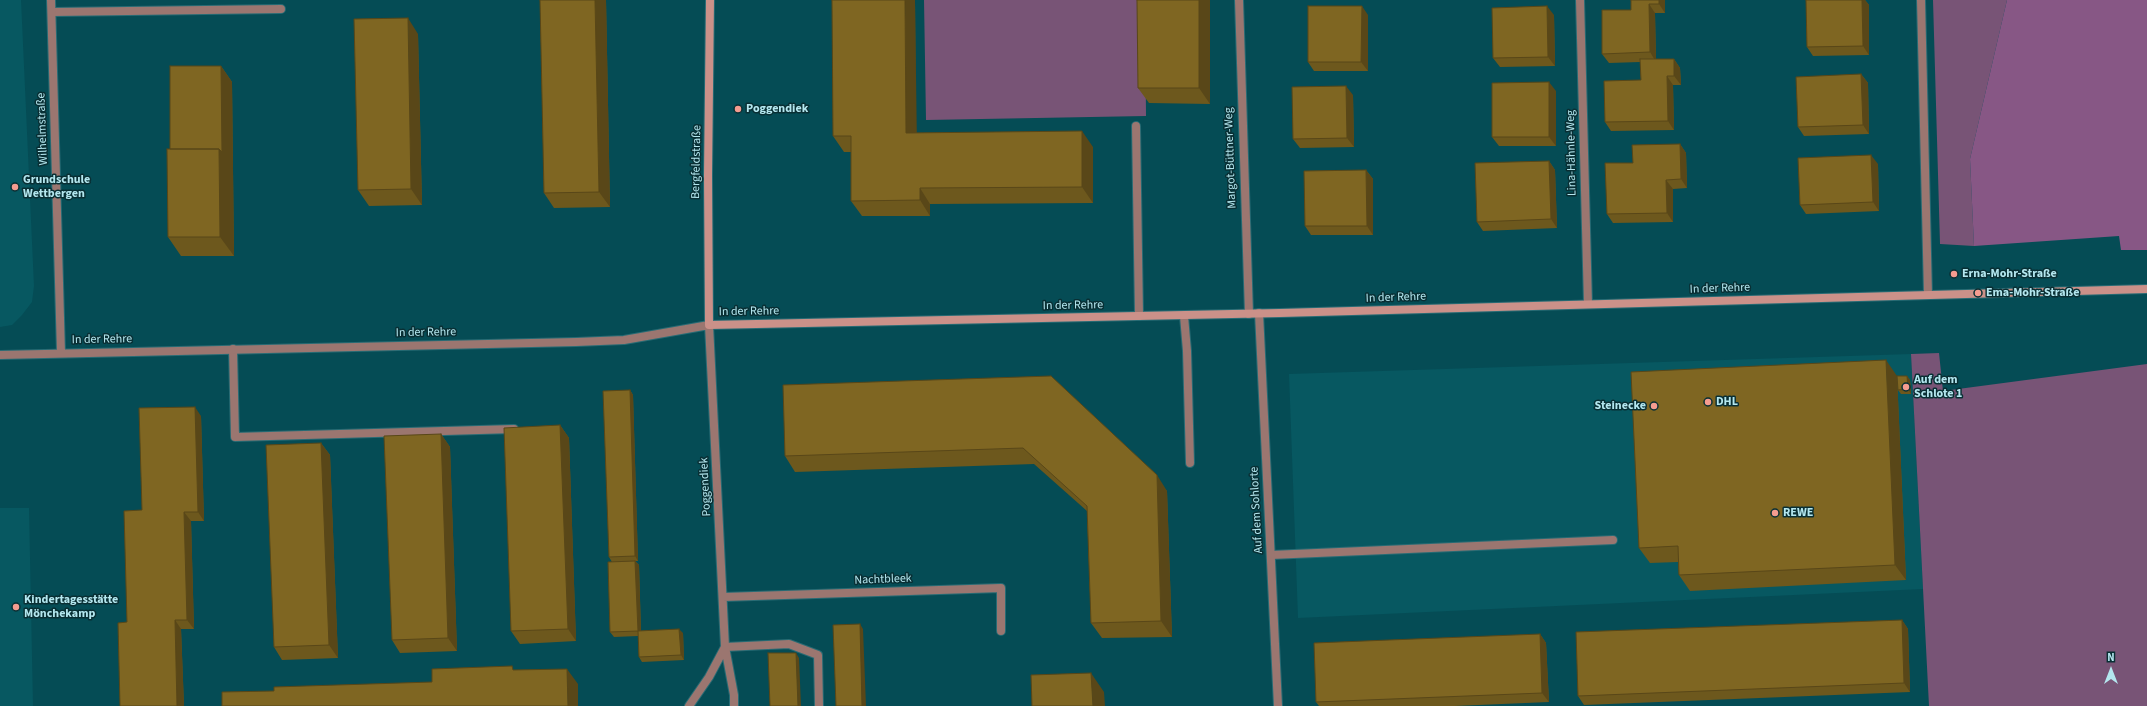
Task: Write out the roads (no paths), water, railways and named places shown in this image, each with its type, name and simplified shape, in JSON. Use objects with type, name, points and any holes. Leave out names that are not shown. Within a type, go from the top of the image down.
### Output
[{"type":"street","name":"Wilhelmstraße","points":[[52,0],[61,352]]},
{"type":"street","name":"Bergfeldstraße","points":[[710,0],[708,175],[710,325]]},
{"type":"street","name":"Margot-Büttner-Weg","points":[[1239,0],[1249,314]]},
{"type":"street","name":"Lina-Hähnle-Weg","points":[[1580,0],[1588,304]]},
{"type":"street","points":[[1921,0],[1928,295]]},
{"type":"street","points":[[52,12],[281,8]]},
{"type":"street","points":[[1136,126],[1139,316]]},
{"type":"street","name":"In der Rehre","points":[[0,355],[61,352],[624,340],[710,325],[1184,316],[2147,289]]},
{"type":"street","name":"Auf dem Sohlorte","points":[[1258,314],[1278,706]]},
{"type":"street","points":[[1184,316],[1187,352],[1190,463]]},
{"type":"street","name":"Poggendiek","points":[[710,325],[724,647],[734,695],[734,706]]},
{"type":"street","points":[[233,349],[235,436],[522,429]]},
{"type":"street","points":[[1271,555],[1612,540]]},
{"type":"street","name":"Nachtbleek","points":[[723,597],[1000,588],[1000,631]]},
{"type":"street","points":[[724,647],[789,644],[818,655],[819,706]]},
{"type":"street","name":"Poggendiek","points":[[689,706],[709,677],[724,647]]},
{"type":"place","name":"Poggendiek","points":[[738,109]]},
{"type":"place","name":"Grundschule Wettbergen","points":[[15,187]]},
{"type":"place","name":"Erna-Mohr-Straße","points":[[1954,274]]},
{"type":"place","name":"Ema-Mohr-Straße","points":[[1978,293]]},
{"type":"place","name":"Auf dem Schlote 1","points":[[1906,387]]},
{"type":"place","name":"DHL","points":[[1708,402]]},
{"type":"place","name":"Steinecke","points":[[1654,406]]},
{"type":"place","name":"REWE","points":[[1775,513]]},
{"type":"place","name":"Kindertagesstätte Mönchekamp","points":[[16,607]]}]
